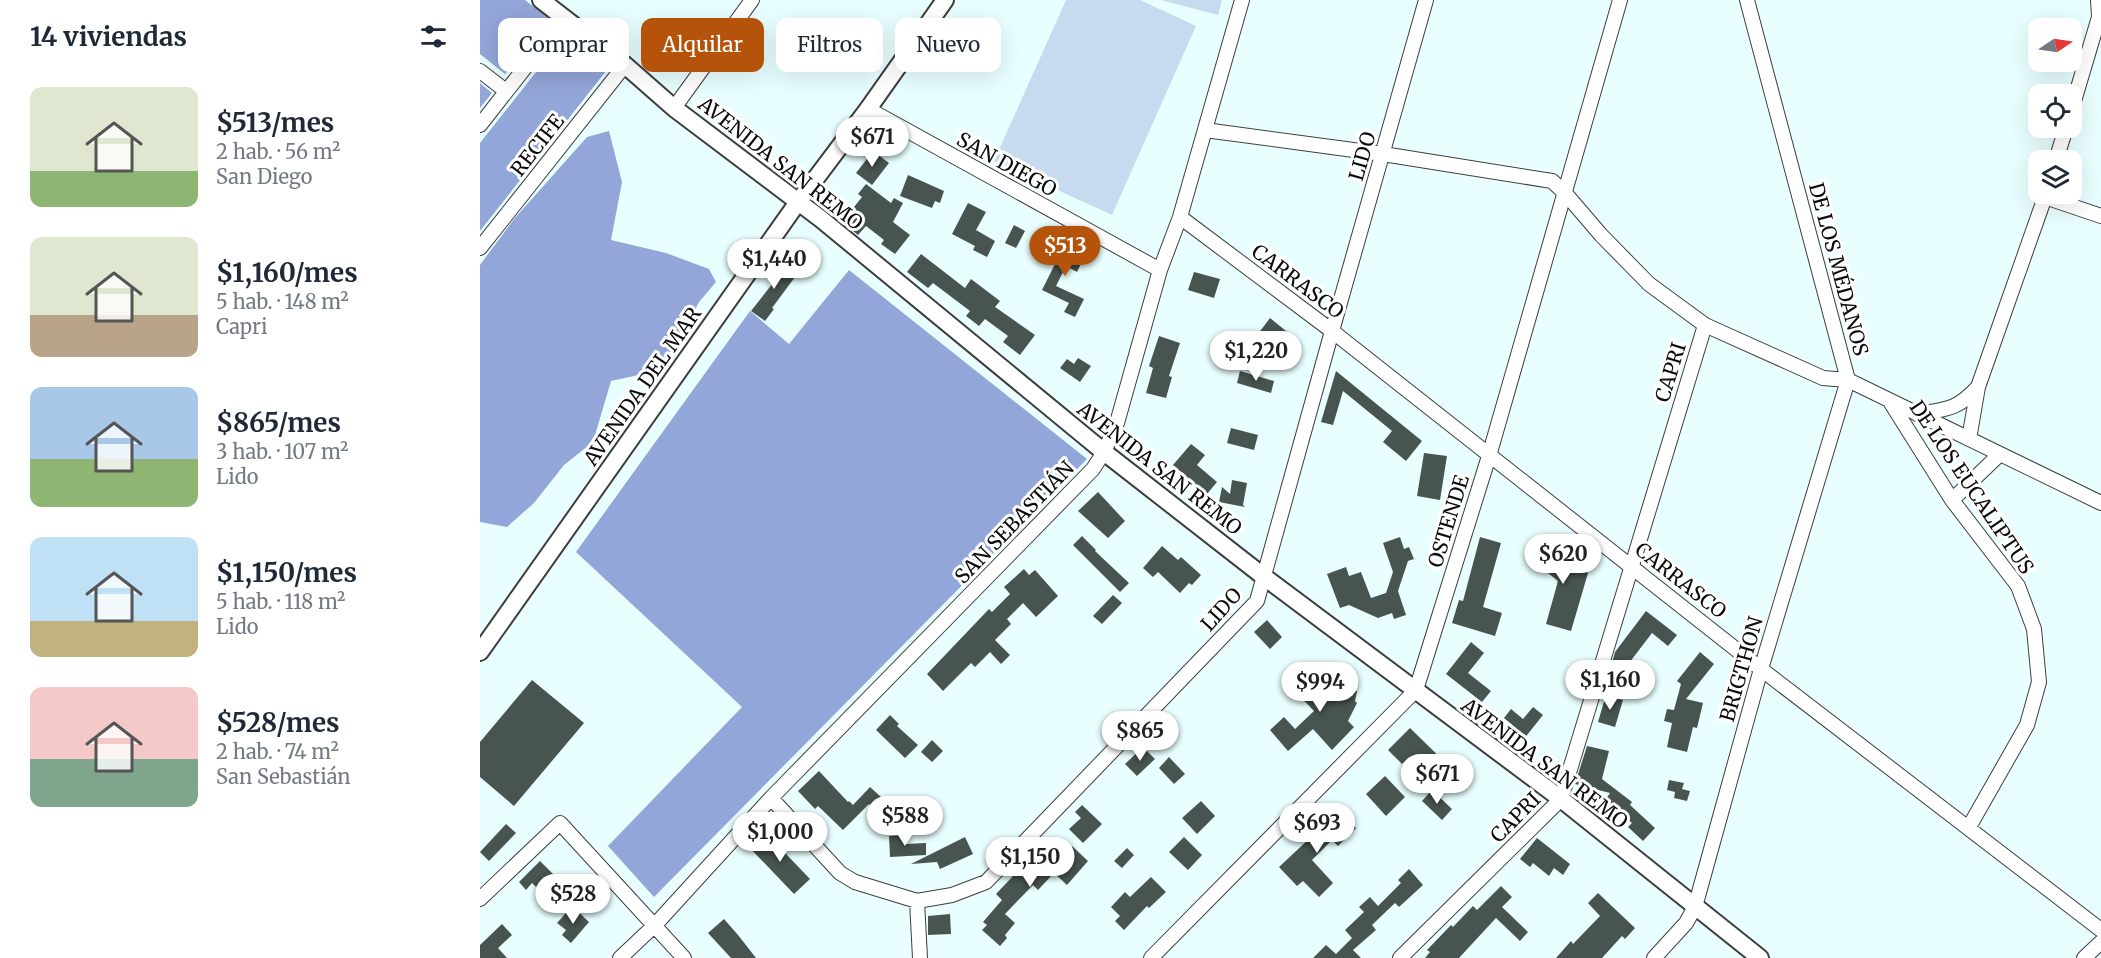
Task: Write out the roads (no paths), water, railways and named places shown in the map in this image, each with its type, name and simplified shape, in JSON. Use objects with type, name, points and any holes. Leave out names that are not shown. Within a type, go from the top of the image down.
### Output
[{"type":"street","name":"AVENIDA SAN REMO","points":[[542,0],[564,18]]},
{"type":"street","points":[[674,108],[752,0]]},
{"type":"street","name":"AVENIDA DEL MAR","points":[[480,652],[798,202],[868,109],[945,0]]},
{"type":"street","name":"SAN SEBASTIÁN","points":[[621,958],[655,926],[771,798],[1093,469],[1104,452],[1117,423],[1160,270],[1180,217],[1242,0]]},
{"type":"street","name":"LIDO","points":[[771,798],[840,873],[855,882],[917,901],[952,895],[986,882],[1257,601],[1426,0]]},
{"type":"street","name":"OSTENDE","points":[[1151,958],[1416,690],[1489,456],[1620,0]]},
{"type":"street","name":"DE LOS MÉDANOS","points":[[1747,0],[1848,380],[2101,503]]},
{"type":"street","points":[[2079,84],[2100,16],[2098,0]]},
{"type":"street","name":"AVENIDA SAN REMO","points":[[629,69],[674,108],[798,202],[1104,452],[1263,576],[1561,799],[1760,958]]},
{"type":"street","points":[[480,71],[506,92]]},
{"type":"street","points":[[480,125],[522,72]]},
{"type":"street","name":"RECIFE","points":[[480,248],[619,72]]},
{"type":"street","name":"SAN DIEGO","points":[[868,109],[1160,270]]},
{"type":"street","points":[[1204,130],[1383,154],[1552,181],[1649,284],[1705,325],[1823,378],[1848,380]]},
{"type":"street","name":"DE LOS EUCALIPTUS","points":[[1969,439],[1978,387],[2042,204]]},
{"type":"street","points":[[2069,204],[2101,216]]},
{"type":"street","name":"CARRASCO","points":[[1180,217],[1332,331],[1761,669],[2101,930]]},
{"type":"street","name":"CAPRI","points":[[1400,958],[1561,799],[1705,325]]},
{"type":"street","name":"BRIGTHON","points":[[1654,958],[1686,923],[1695,907],[1761,669],[1848,380]]},
{"type":"street","points":[[1917,414],[1943,410],[1963,403],[1978,387]]},
{"type":"street","name":"DE LOS EUCALIPTUS","points":[[1890,401],[1952,500],[2018,586],[2034,629],[2039,682],[2027,725],[1969,827]]},
{"type":"street","points":[[1952,500],[2000,454]]},
{"type":"street","points":[[480,899],[560,823],[684,958]]},
{"type":"street","points":[[917,901],[920,958]]},
{"type":"street","points":[[2084,958],[2101,942]]}]
